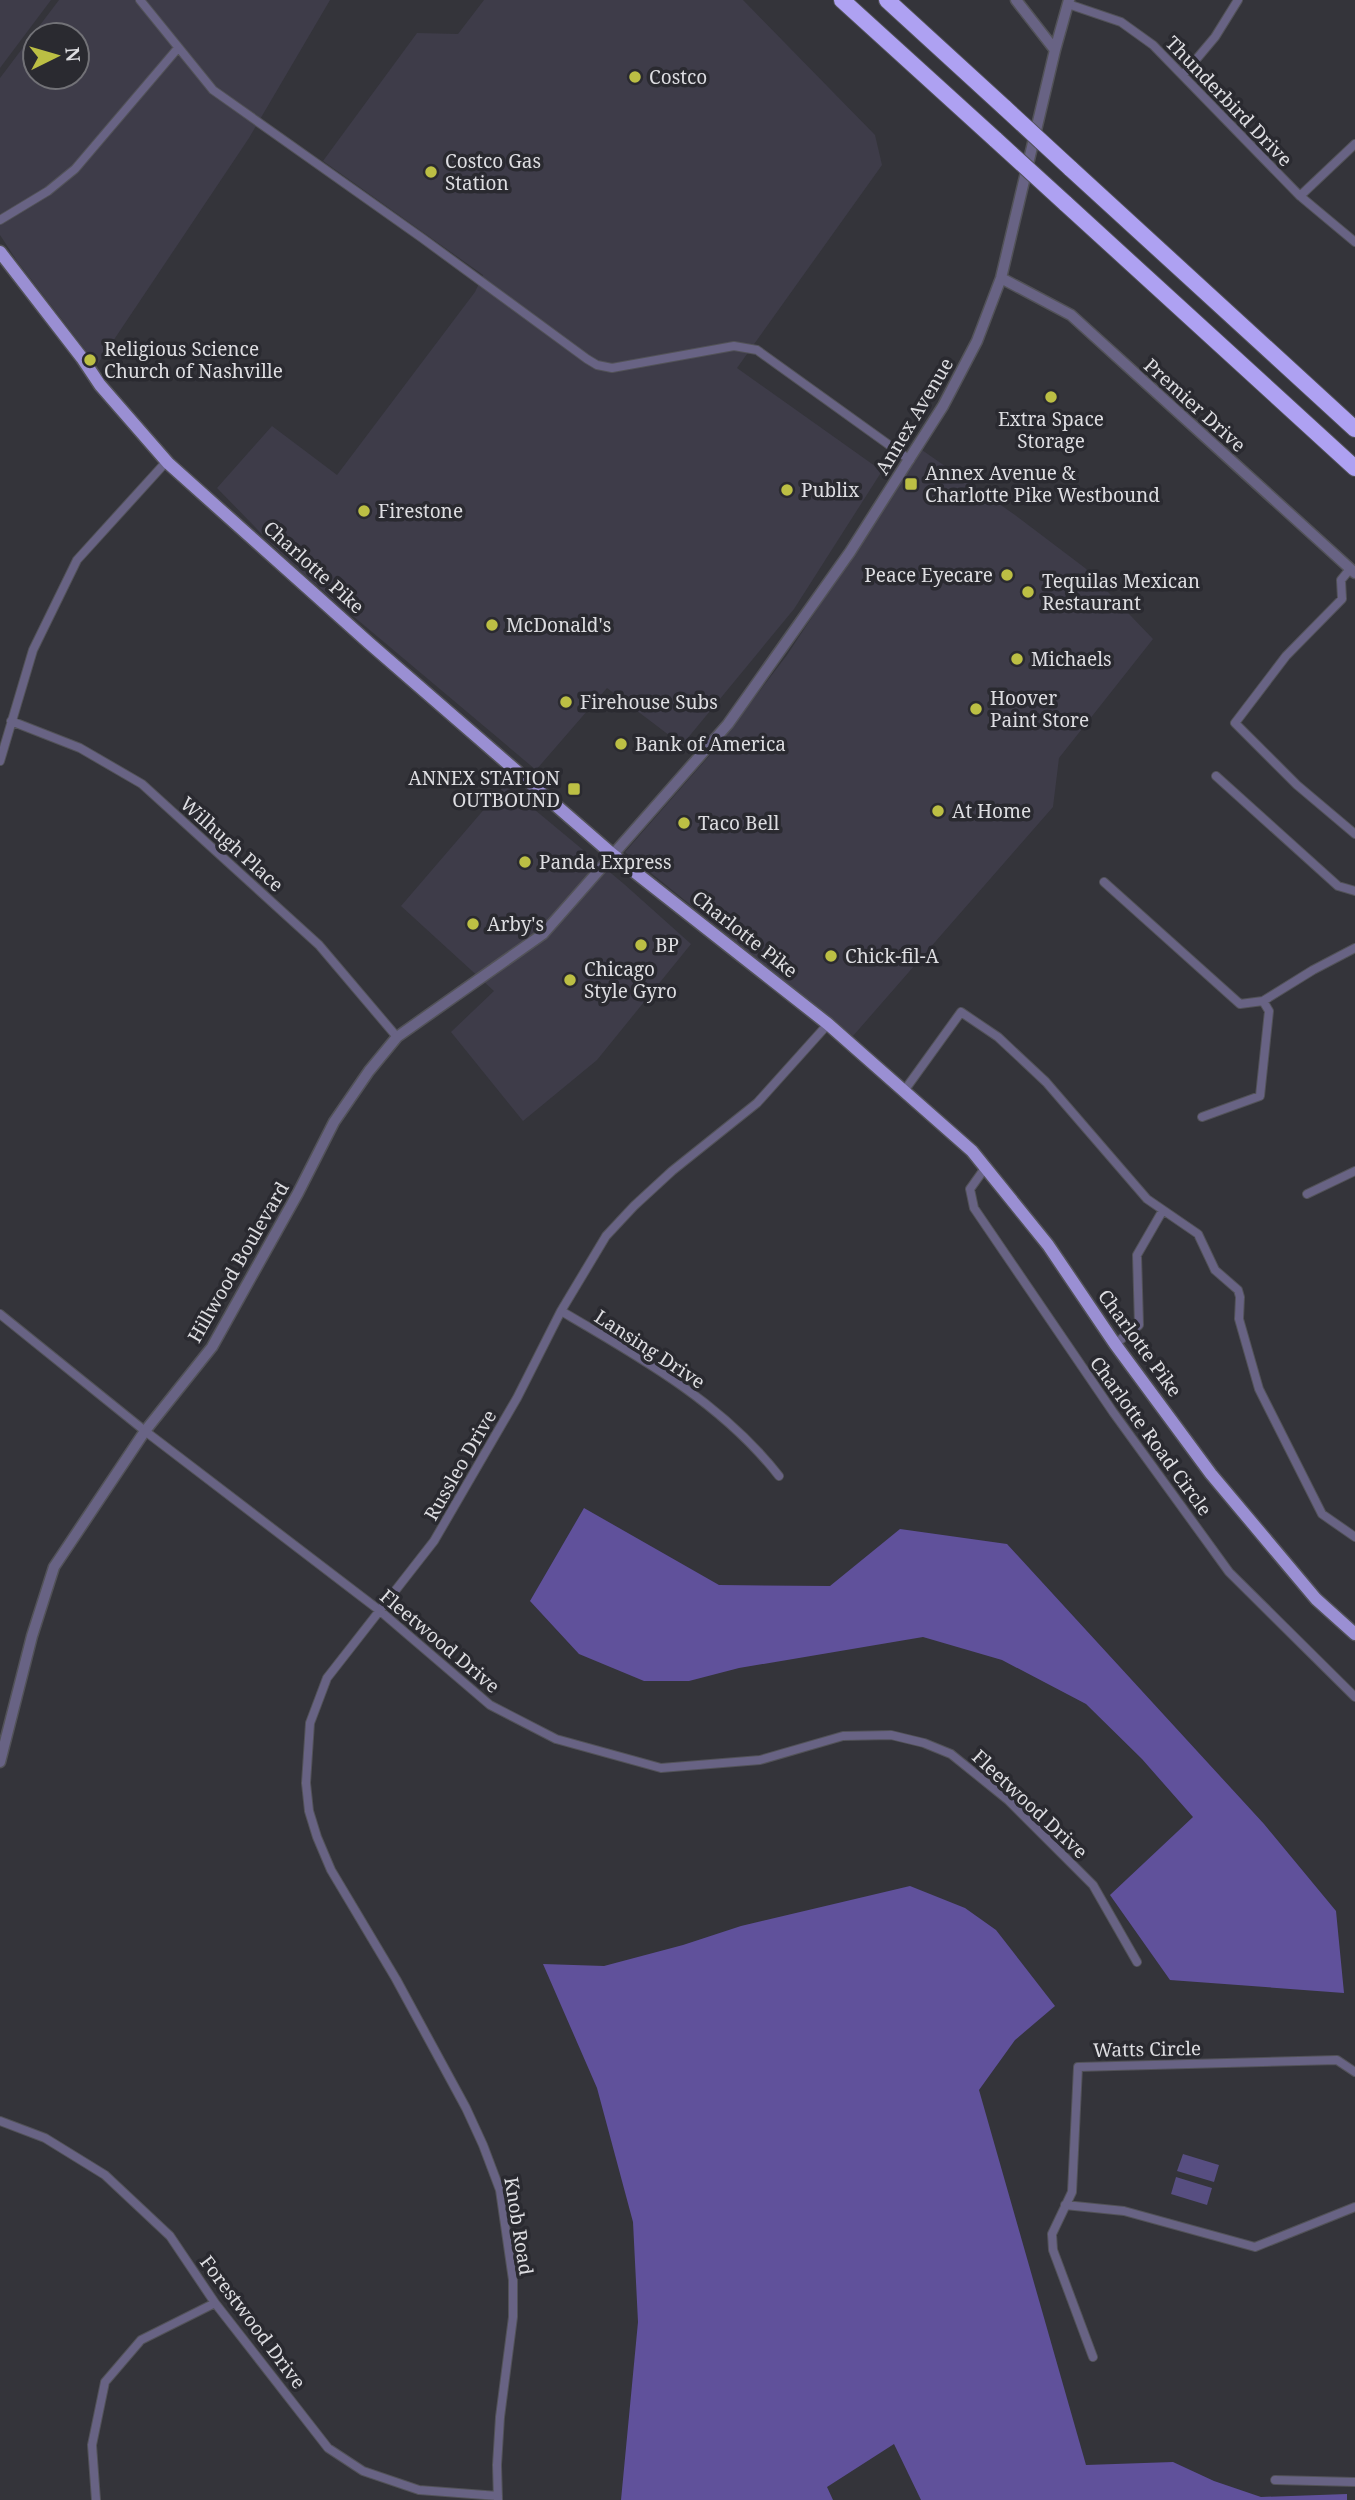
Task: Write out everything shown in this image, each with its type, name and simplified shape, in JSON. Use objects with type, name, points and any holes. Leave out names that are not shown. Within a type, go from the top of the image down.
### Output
[{"type":"highway","points":[[842,0],[1355,468]]},
{"type":"highway","points":[[887,0],[1355,429]]},
{"type":"main road","name":"Charlotte Pike","points":[[0,252],[100,385],[166,461],[390,661],[612,853],[828,1024],[972,1152],[1048,1245],[1115,1344],[1211,1474],[1316,1599],[1355,1634]]},
{"type":"street","points":[[140,0],[214,90],[597,365],[623,367],[734,346],[757,351],[910,460]]},
{"type":"street","points":[[1016,0],[1055,50]]},
{"type":"street","points":[[1183,75],[1215,37],[1238,0]]},
{"type":"street","name":"Annex Avenue","points":[[612,853],[728,724],[850,552],[953,390],[977,341],[1001,278],[1055,50],[1069,2]]},
{"type":"street","name":"Thunderbird Drive","points":[[1069,2],[1121,22],[1153,45],[1300,197],[1355,242]]},
{"type":"street","points":[[0,220],[48,191],[75,169],[177,48]]},
{"type":"street","points":[[1300,197],[1355,144]]},
{"type":"street","name":"Premier Drive","points":[[1001,278],[1071,315],[1352,571]]},
{"type":"street","points":[[0,761],[33,650],[78,560],[166,461]]},
{"type":"street","points":[[1352,571],[1341,580],[1342,598],[1286,656],[1235,723],[1297,785],[1355,834]]},
{"type":"street","name":"Wilhugh Place","points":[[11,721],[80,748],[142,784],[319,945],[397,1037]]},
{"type":"street","points":[[1216,776],[1338,886],[1355,891]]},
{"type":"street","name":"Hillwood Boulevard","points":[[0,1762],[32,1636],[54,1567],[145,1431],[212,1347],[298,1193],[334,1122],[369,1071],[397,1037],[543,934],[568,908],[612,853]]},
{"type":"street","points":[[1104,882],[1240,1004],[1264,1001],[1313,970],[1355,948]]},
{"type":"street","points":[[1202,1117],[1260,1096],[1269,1011],[1264,1001]]},
{"type":"street","points":[[904,1091],[961,1012],[998,1037],[1046,1082],[1147,1199],[1198,1234],[1215,1270],[1238,1290],[1239,1319],[1259,1389],[1322,1514],[1355,1537]]},
{"type":"street","name":"Russleo Drive","points":[[396,1979],[331,1870],[309,1811],[306,1783],[310,1723],[327,1678],[434,1541],[517,1398],[561,1311],[606,1237],[671,1171],[757,1103],[828,1024]]},
{"type":"street","name":"Charlotte Road Circle","points":[[985,1168],[970,1189],[974,1208],[1113,1412],[1229,1572],[1355,1697]]},
{"type":"street","points":[[1307,1194],[1355,1171]]},
{"type":"street","points":[[1115,1344],[1139,1325],[1138,1255],[1163,1210]]},
{"type":"street","name":"Lansing Drive","points":[[561,1311],[651,1363],[709,1406],[766,1460],[779,1476]]},
{"type":"street","name":"Fleetwood Drive","points":[[0,1314],[145,1431],[379,1611],[490,1705],[555,1739],[661,1768],[760,1760],[843,1736],[891,1735],[924,1743],[951,1754],[978,1773],[1093,1885],[1137,1962]]},
{"type":"street","name":"Knob Road","points":[[396,1979],[466,2108],[484,2145],[500,2190],[513,2280],[513,2317],[500,2417],[498,2498]]},
{"type":"street","name":"Watts Circle","points":[[1093,2357],[1053,2250],[1052,2234],[1072,2192],[1078,2067],[1337,2060],[1355,2072]]},
{"type":"street","name":"Forestwood Drive","points":[[0,2121],[45,2138],[105,2175],[170,2236],[215,2303],[328,2448],[363,2471],[419,2490],[498,2498]]},
{"type":"street","points":[[1065,2205],[1125,2211],[1255,2248],[1355,2207]]},
{"type":"street","points":[[96,2500],[92,2445],[105,2382],[141,2340],[215,2303]]},
{"type":"street","points":[[1275,2480],[1355,2482]]},
{"type":"shaded area","points":[[0,0],[51,0],[35,21],[21,21],[21,40],[0,68]]},
{"type":"shaded area","points":[[59,0],[330,0],[249,138],[97,365],[0,235],[0,78],[21,50],[21,91],[91,91],[91,21],[43,21]]},
{"type":"shaded area","points":[[484,0],[743,0],[875,135],[882,165],[737,368],[882,471],[794,609],[682,745],[607,688],[536,770],[290,563],[217,488],[272,426],[337,475],[475,292],[483,275],[323,161],[417,33],[458,34]]},
{"type":"shaded area","points":[[922,450],[1085,568],[1153,639],[1059,758],[1053,807],[853,1036],[625,852],[717,747],[787,655]]},
{"type":"shaded area","points":[[505,785],[691,944],[597,1060],[523,1121],[451,1032],[494,991],[401,906]]},
{"type":"shaded area","points":[[584,1508],[719,1585],[830,1586],[900,1529],[1007,1544],[1264,1824],[1336,1911],[1344,1993],[1170,1980],[1110,1895],[1193,1817],[1142,1759],[1086,1704],[1002,1660],[923,1637],[739,1668],[689,1681],[644,1681],[579,1654],[530,1601]]},
{"type":"shaded area","points":[[910,1886],[965,1908],[996,1930],[1055,2006],[1015,2040],[979,2090],[1086,2465],[1173,2462],[1214,2481],[1261,2497],[1347,2494],[1347,2500],[921,2500],[894,2444],[827,2487],[833,2500],[621,2500],[638,2322],[633,2222],[597,2088],[543,1964],[604,1966],[741,1926]]},
{"type":"shaded area","points":[[1183,2154],[1219,2165],[1214,2182],[1177,2171]]},
{"type":"shaded area","points":[[1176,2177],[1212,2188],[1207,2205],[1171,2194]]},
{"type":"place","name":"Costco","points":[[635,77]]},
{"type":"place","name":"Costco Gas Station","points":[[431,172]]},
{"type":"place","name":"Religious Science Church of Nashville","points":[[90,360]]},
{"type":"place","name":"Extra Space Storage","points":[[1051,397]]},
{"type":"place","name":"Annex Avenue & Charlotte Pike Westbound","points":[[911,484]]},
{"type":"place","name":"Publix","points":[[787,490]]},
{"type":"place","name":"Firestone","points":[[364,511]]},
{"type":"place","name":"Peace Eyecare","points":[[1007,575]]},
{"type":"place","name":"Tequilas Mexican Restaurant","points":[[1028,592]]},
{"type":"place","name":"McDonald's","points":[[492,625]]},
{"type":"place","name":"Michaels","points":[[1017,659]]},
{"type":"place","name":"Firehouse Subs","points":[[566,702]]},
{"type":"place","name":"Hoover Paint Store","points":[[976,709]]},
{"type":"place","name":"Bank of America","points":[[621,744]]},
{"type":"place","name":"ANNEX STATION OUTBOUND","points":[[574,789]]},
{"type":"place","name":"At Home","points":[[938,811]]},
{"type":"place","name":"Taco Bell","points":[[684,823]]},
{"type":"place","name":"Panda Express","points":[[525,862]]},
{"type":"place","name":"Arby's","points":[[473,924]]},
{"type":"place","name":"BP","points":[[641,945]]},
{"type":"place","name":"Chick-fil-A","points":[[831,956]]},
{"type":"place","name":"Chicago Style Gyro","points":[[570,980]]}]
